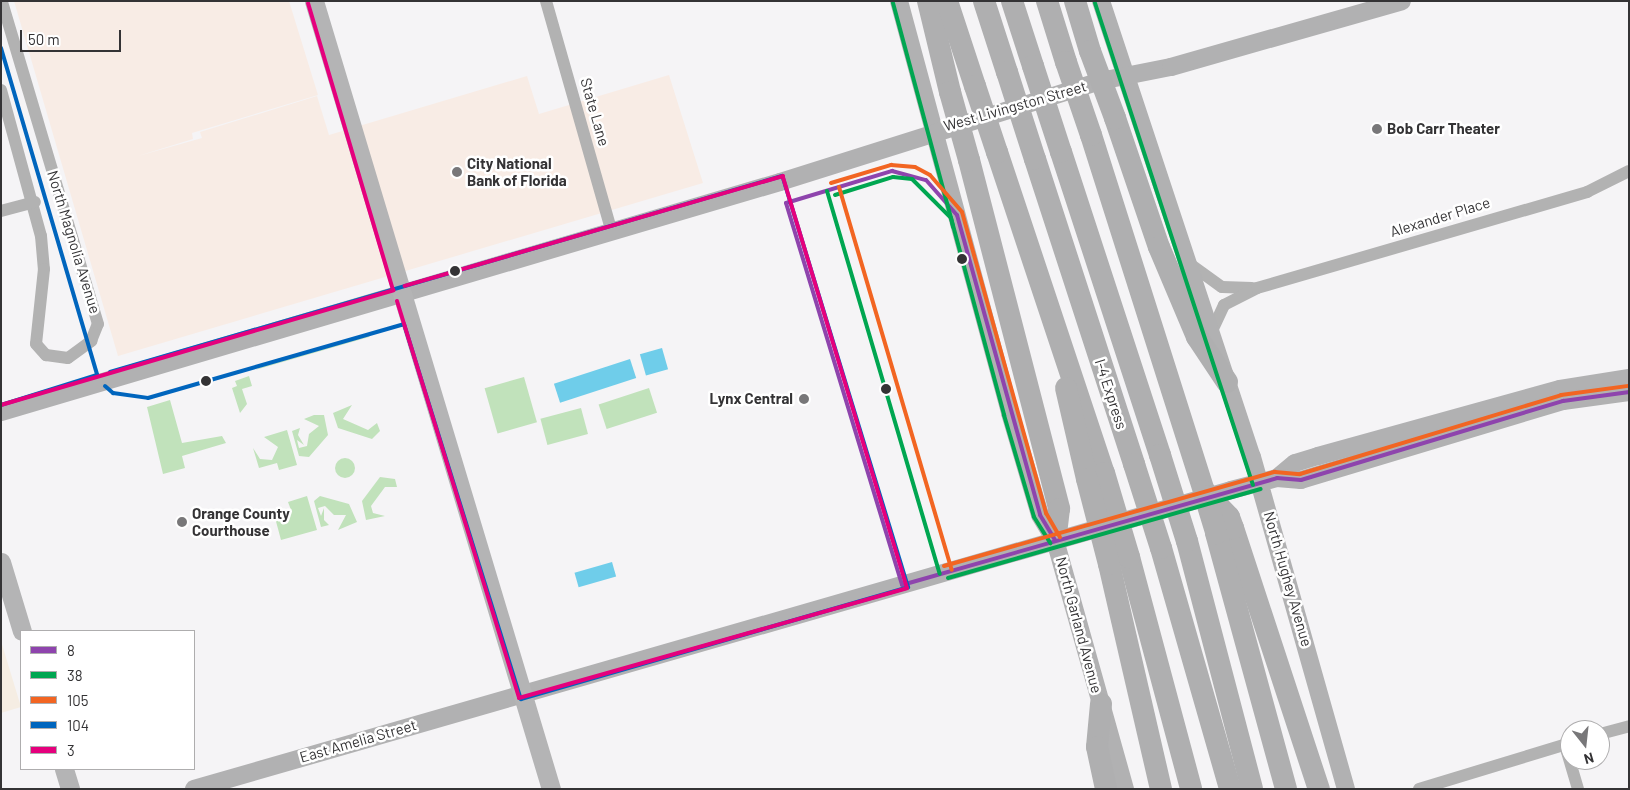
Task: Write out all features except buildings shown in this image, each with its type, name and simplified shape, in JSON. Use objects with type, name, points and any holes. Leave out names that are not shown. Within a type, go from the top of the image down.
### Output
[{"type":"highway","points":[[928,1],[1059,509],[1055,540]]},
{"type":"highway","points":[[947,1],[1067,357],[1119,561],[1191,789]]},
{"type":"highway","name":"I-4 Express","points":[[984,1],[1161,548],[1230,789]]},
{"type":"highway","name":"I-4 Express","points":[[1012,1],[1187,541],[1252,789]]},
{"type":"highway","points":[[1047,1],[1204,491],[1225,531],[1319,789]]},
{"type":"highway","points":[[1075,1],[1090,50],[1159,247],[1193,328],[1227,382]]},
{"type":"highway","points":[[1225,531],[1286,789]]},
{"type":"highway","points":[[1119,561],[1161,789]]},
{"type":"highway","points":[[1101,704],[1097,747],[1106,789]]},
{"type":"main road","points":[[314,1],[550,789]]},
{"type":"main road","points":[[1,562],[22,630]]},
{"type":"main road","points":[[64,770],[70,789]]},
{"type":"street","name":"North Magnolia Avenue","points":[[1,90],[35,202],[44,270],[36,344],[46,355],[68,358],[91,341],[98,324],[2,1]]},
{"type":"street","name":"State Lane","points":[[546,1],[612,232]]},
{"type":"street","name":"North Garland Avenue","points":[[899,1],[937,130],[1006,397],[1040,515],[1055,540],[1125,789]]},
{"type":"street","name":"North Hughey Avenue","points":[[1101,1],[1259,482],[1346,789]]},
{"type":"street","name":"West Livingston Street","points":[[1,412],[612,232],[937,130],[1126,76],[1402,1]]},
{"type":"street","name":"Alexander Place","points":[[1211,333],[1224,305],[1257,288],[1587,192],[1629,171]]},
{"type":"street","points":[[1,211],[35,202]]},
{"type":"street","name":"Alexander Place","points":[[1187,261],[1208,282],[1222,288],[1257,288]]},
{"type":"street","points":[[1277,478],[1295,463],[1318,456],[1560,389],[1629,378]]},
{"type":"street","points":[[1277,478],[1301,480],[1563,401],[1629,392]]},
{"type":"street","name":"East Amelia Street","points":[[194,789],[522,693],[1277,478]]},
{"type":"street","points":[[1610,731],[1629,726]]},
{"type":"street","points":[[1419,789],[1560,746]]},
{"type":"street","points":[[1574,770],[1578,789]]},
{"type":"shaded area","points":[[14,1],[289,1],[318,95],[192,133],[193,139],[138,156],[202,138],[200,132],[317,96],[329,135],[527,76],[539,114],[669,75],[703,183],[118,356]]},
{"type":"shaded area","points":[[1,641],[20,707],[1,713]]},
{"type":"green space","points":[[372,333],[369,337],[255,370],[277,359]]},
{"type":"green space","points":[[249,376],[252,386],[242,389],[247,404],[240,413],[232,388],[237,386],[235,381]]},
{"type":"green space","points":[[524,377],[537,422],[498,433],[485,388]]},
{"type":"green space","points":[[649,388],[657,413],[607,429],[599,404]]},
{"type":"green space","points":[[170,400],[182,443],[222,436],[226,443],[182,456],[185,468],[163,474],[147,407]]},
{"type":"green space","points":[[352,405],[343,419],[368,430],[377,423],[380,431],[372,439],[338,428],[333,413]]},
{"type":"green space","points":[[581,408],[588,434],[547,445],[540,419]]},
{"type":"green space","points":[[314,415],[324,415],[328,435],[309,457],[299,456],[292,431],[300,428],[298,435],[304,445],[297,440],[299,448],[307,446],[309,434],[319,426],[304,419]]},
{"type":"green space","points":[[287,430],[297,465],[279,470],[277,463],[259,468],[253,448],[260,459],[272,460],[278,447],[264,437]]},
{"type":"green space","points":[[345,458],[352,461],[355,468],[352,475],[345,478],[338,475],[335,468],[338,461]]},
{"type":"green space","points":[[380,477],[395,479],[397,487],[385,487],[371,506],[373,513],[385,516],[366,520],[362,501]]},
{"type":"green space","points":[[307,496],[317,530],[281,540],[274,514],[291,510],[288,502]]},
{"type":"green space","points":[[320,496],[349,504],[357,522],[338,530],[346,515],[334,515],[325,506],[318,508],[321,516],[324,508],[324,520],[329,525],[321,527],[314,501]]},
{"type":"water","points":[[662,348],[668,369],[646,375],[640,354]]},
{"type":"water","points":[[630,359],[636,378],[560,403],[554,384]]},
{"type":"water","points":[[612,562],[616,576],[579,587],[575,573]]},
{"type":"transit line","name":"3","points":[[1,405],[393,290],[308,3]]},
{"type":"transit line","name":"38","points":[[893,3],[1004,415],[1034,517],[1050,543]]},
{"type":"transit line","name":"38","points":[[1095,3],[1253,485]]},
{"type":"transit line","name":"104","points":[[1,48],[97,375],[1,405]]},
{"type":"transit line","name":"105","points":[[831,183],[891,165],[915,167],[930,175],[962,212],[1046,513],[1060,537]]},
{"type":"transit line","name":"8","points":[[786,203],[892,171],[926,180],[957,215],[1040,515],[1055,540]]},
{"type":"transit line","name":"104","points":[[105,386],[113,393],[148,398],[404,324],[521,699],[908,587],[782,176],[110,372]]},
{"type":"transit line","name":"3","points":[[397,301],[519,698],[907,588],[783,176],[405,286]]},
{"type":"transit line","name":"38","points":[[835,195],[893,177],[912,179],[951,218],[953,227]]},
{"type":"transit line","name":"105","points":[[839,187],[952,570]]},
{"type":"transit line","name":"38","points":[[827,191],[940,574]]},
{"type":"transit line","name":"8","points":[[786,203],[902,585]]},
{"type":"transit line","name":"105","points":[[944,566],[1275,472],[1300,474],[1561,395],[1628,386]]},
{"type":"transit line","name":"8","points":[[902,585],[1277,478],[1301,480],[1563,401],[1629,392]]},
{"type":"transit line","name":"38","points":[[948,578],[1261,489]]},
{"type":"place","name":"Bob Carr Theater","points":[[1377,129]]},
{"type":"place","name":"City National Bank of Florida","points":[[457,172]]},
{"type":"place","name":"Lynx Central","points":[[804,399]]},
{"type":"place","name":"Orange County Courthouse","points":[[182,522]]}]
